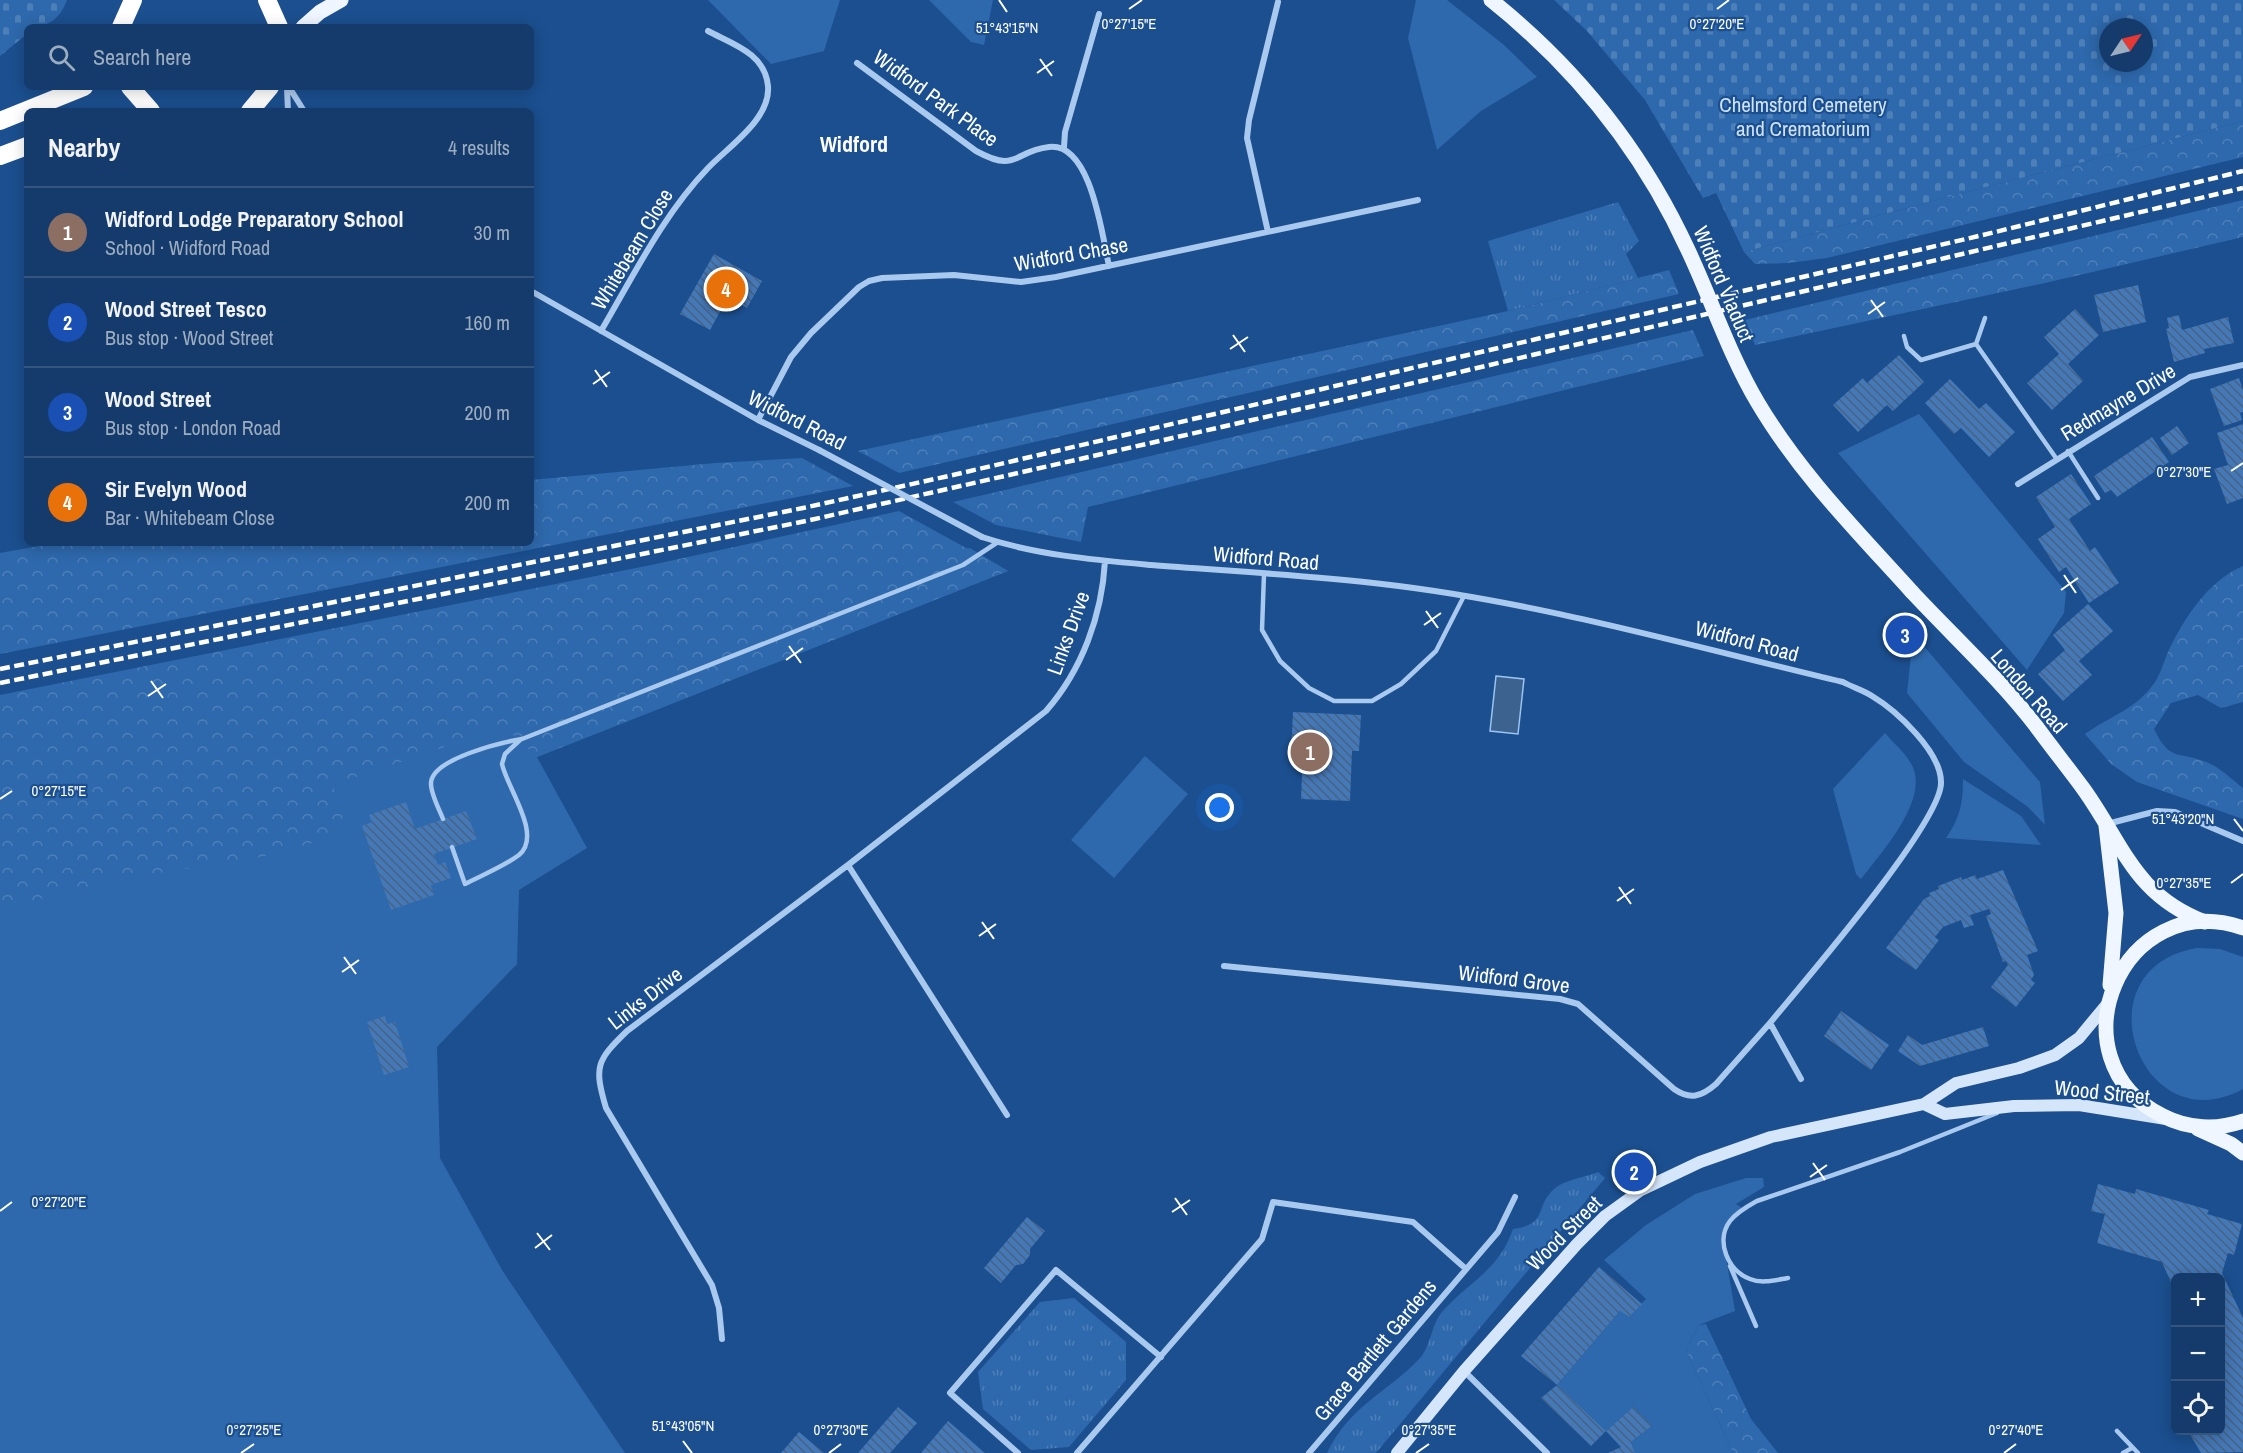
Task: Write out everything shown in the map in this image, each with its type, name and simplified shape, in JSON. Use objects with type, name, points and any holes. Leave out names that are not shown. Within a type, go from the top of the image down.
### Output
[{"type":"highway","points":[[118,0],[121,24]]},
{"type":"highway","points":[[122,24],[133,0]]},
{"type":"highway","points":[[267,0],[278,24]]},
{"type":"highway","points":[[32,108],[77,90]]},
{"type":"highway","points":[[133,90],[148,108]]},
{"type":"highway","points":[[252,108],[268,90]]},
{"type":"highway","points":[[0,121],[24,111]]},
{"type":"highway","points":[[0,156],[24,147]]},
{"type":"main road","points":[[306,24],[320,12],[341,0]]},
{"type":"main road","name":"Widford Viaduct","points":[[1491,0],[1554,56],[1618,130],[1647,172],[1670,213],[1736,364],[1786,447],[1809,478],[1912,591]]},
{"type":"main road","name":"London Road","points":[[1912,591],[2034,724],[2085,791],[2141,878],[2163,900],[2182,913],[2205,922]]},
{"type":"main road","name":"London Road","points":[[2106,824],[2116,913],[2107,1043],[2120,1077],[2142,1103],[2170,1120],[2191,1126]]},
{"type":"main road","points":[[2225,924],[2243,921]]},
{"type":"main road","points":[[2109,998],[2124,965],[2149,940],[2176,927],[2205,922],[2243,928]]},
{"type":"main road","name":"Wood Street","points":[[1397,1453],[1464,1371],[1577,1244],[1605,1216],[1641,1190],[1700,1162],[1772,1137],[1924,1104],[1956,1083],[2019,1068],[2067,1048],[2079,1038],[2109,998]]},
{"type":"main road","name":"Wood Street","points":[[1924,1104],[1945,1114],[2014,1106],[2079,1105],[2170,1120]]},
{"type":"main road","points":[[2191,1126],[2214,1127],[2243,1121]]},
{"type":"main road","points":[[2191,1126],[2231,1144],[2243,1153]]},
{"type":"street","points":[[1268,232],[1247,138],[1249,120],[1278,2]]},
{"type":"street","points":[[1099,14],[1065,132],[1064,147],[1074,155],[1091,190],[1108,266]]},
{"type":"street","name":"Whitebeam Close","points":[[601,331],[673,209],[707,169],[760,116],[766,102],[769,87],[758,59],[708,31]]},
{"type":"street","name":"Widford Park Place","points":[[857,63],[976,151],[993,160],[1007,163],[1048,147],[1064,147]]},
{"type":"street","points":[[288,90],[288,108]]},
{"type":"street","points":[[290,90],[302,108]]},
{"type":"street","name":"Widford Chase","points":[[758,420],[791,357],[811,333],[859,287],[869,281],[882,278],[954,275],[1021,282],[1108,266],[1418,200]]},
{"type":"street","name":"Widford Road","points":[[534,293],[758,420],[982,537],[998,542],[1105,561],[1382,584],[1464,596],[1636,630],[1843,682],[1872,696],[1898,716],[1930,752],[1940,768],[1942,785],[1937,803],[1914,840],[1770,1023]]},
{"type":"street","name":"Redmayne Drive","points":[[2018,484],[2056,458],[2190,378],[2243,365]]},
{"type":"street","name":"Links Drive","points":[[722,1339],[719,1308],[712,1285],[606,1108],[598,1082],[598,1065],[627,1031],[848,865],[1046,711],[1064,690],[1089,636],[1100,602],[1105,561]]},
{"type":"street","points":[[2106,824],[2157,811],[2175,812],[2243,842]]},
{"type":"street","points":[[848,865],[1007,1115]]},
{"type":"street","name":"Widford Grove","points":[[1224,966],[1560,999],[1578,1004],[1674,1089],[1684,1095],[1695,1097],[1706,1093],[1716,1084],[1770,1023]]},
{"type":"street","points":[[1770,1023],[1801,1078]]},
{"type":"street","name":"Grace Bartlett Gardens","points":[[1309,1453],[1498,1232],[1515,1197]]},
{"type":"street","points":[[1077,1453],[1262,1239],[1273,1202],[1413,1222],[1466,1269]]},
{"type":"street","points":[[1018,1453],[950,1393],[1056,1270],[1161,1357]]},
{"type":"street","points":[[1464,1371],[1547,1453]]},
{"type":"lane","points":[[1976,344],[1985,318]]},
{"type":"lane","points":[[1904,336],[1908,347],[1921,360],[1976,344]]},
{"type":"lane","points":[[1976,344],[2056,458]]},
{"type":"lane","points":[[2068,451],[2098,498]]},
{"type":"lane","points":[[443,819],[431,783],[434,772],[443,765],[490,747],[522,738],[963,565],[998,542]]},
{"type":"lane","points":[[1264,574],[1263,630],[1280,661],[1309,688],[1334,701],[1372,701],[1401,684],[1436,651],[1464,596]]},
{"type":"lane","points":[[452,847],[465,884],[516,857],[524,850],[528,840],[527,827],[502,764],[505,753],[522,738]]},
{"type":"lane","points":[[1756,1326],[1725,1255],[1723,1239],[1730,1222],[1757,1201],[1900,1152],[2014,1106]]},
{"type":"lane","points":[[1725,1255],[1737,1271],[1751,1280],[1768,1281],[1788,1278]]},
{"type":"lane","points":[[2117,1431],[2138,1453]]},
{"type":"lane","points":[[2123,1453],[2132,1448]]},
{"type":"green space","points":[[0,0],[67,0],[57,17],[47,24],[24,24],[24,36],[0,56]]},
{"type":"green space","points":[[708,0],[840,0],[824,51],[771,64]]},
{"type":"green space","points":[[929,0],[993,0],[984,45],[971,42]]},
{"type":"green space","points":[[1416,0],[1447,0],[1504,45],[1537,77],[1481,111],[1437,150],[1408,38]]},
{"type":"green space","name":"Chelmsford Cemetery and Crematorium","points":[[1554,0],[2243,0],[2243,121],[1744,252],[1716,193],[1703,198],[1645,100],[1587,31]]},
{"type":"green space","points":[[2243,121],[2243,157],[1827,258],[1755,264],[1744,252],[1959,194]]},
{"type":"green space","points":[[2243,200],[2243,237],[2045,283],[1755,345],[1745,320]]},
{"type":"green space","points":[[1618,202],[1639,241],[1626,254],[1638,278],[1508,311],[1488,241]]},
{"type":"green space","points":[[1669,270],[1679,294],[899,473],[858,451],[1508,311]]},
{"type":"green space","points":[[1693,330],[1704,356],[1088,507],[1081,542],[996,525],[953,502]]},
{"type":"green space","points":[[1919,414],[2066,592],[2064,613],[2027,670],[1838,453]]},
{"type":"green space","points":[[802,458],[853,486],[0,654],[0,553],[39,546],[534,546],[534,480],[715,463]]},
{"type":"green space","points":[[899,511],[1008,571],[537,757],[511,733],[492,731],[333,785],[347,833],[267,856],[121,879],[0,909],[0,695],[651,565]]},
{"type":"green space","points":[[970,548],[1008,571],[537,757],[587,848],[519,890],[517,964],[437,1047],[440,1158],[502,1270],[625,1453],[0,1453],[0,724]]},
{"type":"green space","points":[[2243,566],[2243,702],[2221,708],[2198,695],[2171,703],[2154,729],[2169,751],[2214,766],[2243,788],[2243,819],[2137,782],[2111,764],[2085,734],[2132,706],[2148,691],[2157,678],[2182,626],[2198,602],[2219,581]]},
{"type":"green space","points":[[1922,644],[2040,782],[2045,825],[2028,807],[1964,762],[1907,693],[1911,655]]},
{"type":"green space","points":[[1885,733],[1903,752],[1913,768],[1915,787],[1912,801],[1898,830],[1861,879],[1856,874],[1833,789]]},
{"type":"green space","points":[[1145,756],[1188,794],[1114,878],[1071,840]]},
{"type":"green space","points":[[1963,779],[2021,816],[2041,845],[1946,838],[1960,810]]},
{"type":"green space","points":[[2197,948],[2220,949],[2243,957],[2243,1089],[2207,1100],[2175,1093],[2152,1074],[2136,1047],[2132,1016],[2139,986],[2160,962]]},
{"type":"green space","points":[[1598,1172],[1605,1178],[1376,1453],[1327,1453],[1336,1436],[1358,1411],[1420,1358],[1427,1348],[1438,1317],[1452,1301],[1491,1266],[1507,1244],[1513,1229],[1524,1227],[1537,1219],[1544,1202],[1558,1186]]},
{"type":"green space","points":[[1746,1178],[1763,1178],[1764,1187],[1736,1204],[1744,1209],[1730,1222],[1723,1239],[1735,1311],[1699,1325],[1686,1350],[1733,1453],[1635,1453],[1631,1442],[1652,1426],[1633,1407],[1606,1431],[1557,1385],[1620,1311],[1629,1317],[1646,1299],[1604,1260],[1646,1225],[1695,1194]]},
{"type":"green space","points":[[1074,1298],[1126,1342],[1126,1380],[1069,1447],[1031,1450],[983,1409],[978,1372],[1040,1302]]},
{"type":"green space","points":[[1706,1324],[1751,1419],[1778,1453],[1733,1453],[1686,1350],[1699,1325]]},
{"type":"shaded area","points":[[1496,676],[1524,679],[1518,734],[1490,731]]},
{"type":"building","points":[[714,254],[762,281],[747,308],[728,297],[710,330],[680,314]]},
{"type":"building","points":[[2138,285],[2146,322],[2103,332],[2094,295]]},
{"type":"building","points":[[2075,309],[2099,335],[2068,364],[2083,381],[2052,410],[2027,383],[2059,354],[2044,337]]},
{"type":"building","points":[[2179,315],[2182,330],[2228,317],[2234,343],[2204,349],[2205,353],[2174,362],[2166,329],[2169,328],[2167,318]]},
{"type":"building","points":[[1899,355],[1924,382],[1893,411],[1887,405],[1858,432],[1833,405],[1863,378],[1867,383]]},
{"type":"building","points":[[2239,378],[2243,390],[2243,412],[2240,413],[2242,420],[2224,426],[2210,389]]},
{"type":"building","points":[[1950,379],[1979,409],[1986,403],[2015,432],[1989,457],[1961,428],[1954,434],[1925,403]]},
{"type":"building","points":[[2243,424],[2243,498],[2227,504],[2214,469],[2228,465],[2217,433]]},
{"type":"building","points":[[2177,426],[2189,443],[2172,455],[2160,438]]},
{"type":"building","points":[[2152,437],[2169,462],[2117,497],[2111,490],[2105,493],[2094,476]]},
{"type":"building","points":[[2071,474],[2091,504],[2069,519],[2090,551],[2095,547],[2119,583],[2089,603],[2066,567],[2059,572],[2038,539],[2055,527],[2036,497]]},
{"type":"building","points":[[2088,604],[2113,631],[2079,661],[2092,675],[2063,701],[2038,674],[2065,650],[2053,635]]},
{"type":"building","points":[[1293,712],[1361,715],[1359,751],[1352,751],[1350,801],[1301,799],[1303,752],[1291,752]]},
{"type":"building","points":[[406,802],[415,829],[466,811],[477,839],[434,854],[438,865],[445,862],[451,878],[431,885],[434,895],[391,910],[362,826],[372,822],[369,815]]},
{"type":"building","points":[[2003,870],[2038,951],[2027,955],[2034,975],[2031,980],[2035,983],[2016,1007],[1991,987],[2008,965],[2006,961],[2003,962],[1986,916],[1991,914],[1989,909],[1970,915],[1974,925],[1964,928],[1961,920],[1943,927],[1935,937],[1939,940],[1916,970],[1886,948],[1924,899],[1930,896],[1929,893],[1939,889],[1938,886],[1961,877],[1962,880],[1975,875],[1977,879]]},
{"type":"building","points":[[1841,1011],[1889,1045],[1871,1070],[1824,1036]]},
{"type":"building","points":[[385,1016],[387,1024],[395,1022],[409,1067],[384,1075],[367,1022]]},
{"type":"building","points":[[1983,1027],[1989,1046],[1920,1066],[1898,1051],[1908,1035],[1922,1045]]},
{"type":"building","points":[[2098,1184],[2135,1194],[2136,1189],[2209,1210],[2207,1214],[2242,1224],[2234,1255],[2228,1253],[2222,1273],[2171,1273],[2171,1282],[2162,1262],[2097,1243],[2105,1214],[2091,1211]]},
{"type":"building","points":[[1027,1217],[1045,1231],[1030,1249],[1030,1255],[1023,1264],[1016,1265],[1001,1283],[984,1268]]},
{"type":"building","points":[[1599,1267],[1642,1304],[1629,1317],[1620,1311],[1557,1385],[1521,1356]]},
{"type":"building","points":[[2225,1279],[2243,1318],[2243,1452],[2201,1453],[2190,1435],[2225,1435]]},
{"type":"building","points":[[1557,1385],[1606,1431],[1591,1446],[1541,1398]]},
{"type":"building","points":[[898,1407],[917,1423],[890,1453],[858,1453]]},
{"type":"building","points":[[1633,1407],[1652,1426],[1631,1442],[1635,1453],[1608,1453],[1621,1447],[1606,1431]]},
{"type":"building","points":[[948,1421],[985,1453],[921,1453]]},
{"type":"building","points":[[799,1432],[824,1453],[781,1453]]},
{"type":"railway","points":[[0,669],[803,508],[953,475],[1983,235],[2243,171]]},
{"type":"railway","points":[[0,683],[806,521],[1345,399],[2243,188]]},
{"type":"place","name":"Sir Evelyn Wood","points":[[726,289]]},
{"type":"place","name":"Wood Street","points":[[1905,635]]},
{"type":"place","name":"Widford Lodge Preparatory School","points":[[1310,752]]},
{"type":"place","name":"Wood Street Tesco","points":[[1634,1172]]},
{"type":"district","name":"Widford","points":[[854,144]]}]
